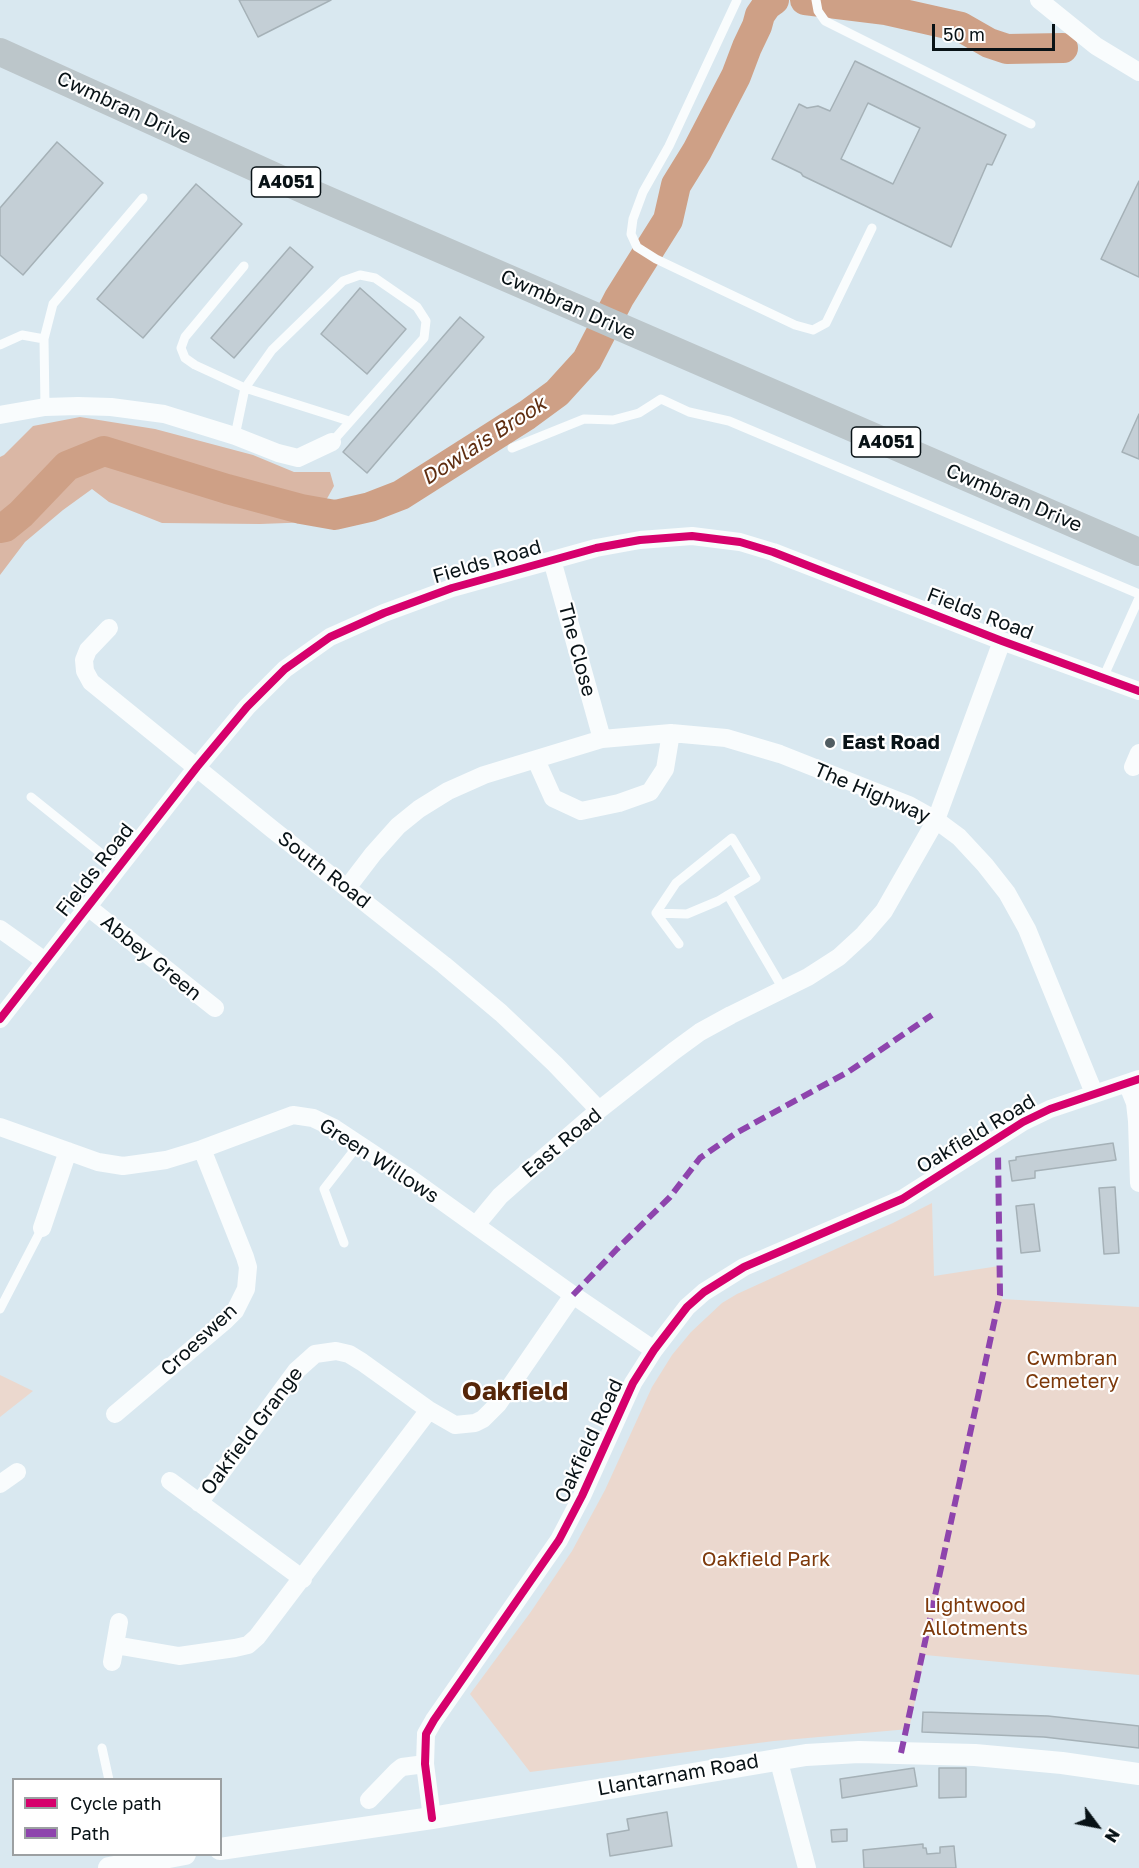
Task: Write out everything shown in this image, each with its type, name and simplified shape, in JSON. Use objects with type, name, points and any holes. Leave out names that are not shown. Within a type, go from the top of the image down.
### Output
[{"type":"main road","name":"Cwmbran Drive","points":[[0,52],[311,194],[1139,552]]},
{"type":"street","points":[[1040,0],[1096,46],[1139,72]]},
{"type":"street","points":[[0,415],[45,407],[111,407],[164,414],[298,458],[332,442]]},
{"type":"street","name":"Fields Road","points":[[0,1019],[197,767],[247,707],[285,669],[330,637],[384,613],[452,588],[596,548],[640,540],[692,536],[740,542],[773,552],[1002,641],[1139,691]]},
{"type":"street","name":"The Close","points":[[552,560],[602,739]]},
{"type":"street","name":"South Road","points":[[109,628],[88,650],[84,660],[85,671],[91,682],[501,1013],[599,1110]]},
{"type":"street","name":"East Road","points":[[476,1225],[509,1188],[599,1110],[700,1032],[808,977],[839,957],[864,934],[884,911],[936,820],[1002,641]]},
{"type":"street","points":[[536,759],[553,798],[581,812],[619,803],[650,792],[665,769],[671,733]]},
{"type":"street","name":"The Highway","points":[[347,888],[398,826],[448,790],[484,775],[602,739],[671,733],[726,738],[780,754],[909,805],[936,820],[958,837],[985,865],[1007,893],[1027,929],[1094,1093]]},
{"type":"street","name":"Abbey Green","points":[[88,907],[215,1008]]},
{"type":"street","points":[[0,929],[45,961]]},
{"type":"street","name":"Oakfield Road","points":[[432,1818],[424,1764],[424,1741],[430,1727],[560,1540],[579,1504],[633,1383],[654,1350],[687,1307],[723,1279],[766,1256],[902,1199],[1023,1122],[1050,1108],[1133,1081],[1139,1183]]},
{"type":"street","name":"Green Willows","points":[[0,1127],[98,1162],[123,1166],[166,1160],[293,1116],[313,1118],[334,1128],[358,1144],[654,1350]]},
{"type":"street","name":"Croeswen","points":[[115,1414],[225,1321],[235,1311],[246,1289],[248,1278],[245,1257],[202,1149]]},
{"type":"street","points":[[42,1228],[68,1151]]},
{"type":"street","name":"Oakfield Grange","points":[[199,1503],[296,1371],[315,1354],[336,1351],[349,1354],[429,1410],[455,1425],[475,1423],[483,1419],[498,1404],[573,1295]]},
{"type":"street","points":[[119,1622],[113,1653],[180,1656],[248,1645],[265,1629],[429,1410]]},
{"type":"street","points":[[0,1484],[17,1472]]},
{"type":"street","name":"Oakfield Grange","points":[[170,1481],[303,1579]]},
{"type":"street","name":"Llantarnam Road","points":[[222,1849],[432,1818],[778,1758],[859,1752],[975,1755],[1062,1763],[1139,1774]]},
{"type":"street","points":[[778,1758],[807,1868]]},
{"type":"street","points":[[369,1800],[402,1767],[424,1764]]},
{"type":"street","points":[[117,1862],[168,1856]]},
{"type":"lane","points":[[737,0],[633,219],[631,234],[640,251],[795,325],[813,330],[826,323],[872,228]]},
{"type":"lane","points":[[816,0],[818,11],[825,21],[1031,124]]},
{"type":"lane","points":[[45,407],[44,339],[53,304],[143,198]]},
{"type":"lane","points":[[244,266],[185,337],[181,348],[185,358],[245,388],[350,422]]},
{"type":"lane","points":[[235,436],[245,388],[272,350],[343,281],[360,275],[375,278],[417,307],[426,321],[424,338],[332,442]]},
{"type":"lane","points":[[0,345],[22,335],[44,339]]},
{"type":"lane","points":[[512,448],[584,419],[613,420],[639,413],[661,399],[689,412],[729,421],[1139,596],[1103,678]]},
{"type":"lane","points":[[31,797],[118,867]]},
{"type":"lane","points":[[732,838],[756,878],[728,895],[687,914],[656,913],[676,884],[732,838]]},
{"type":"lane","points":[[728,895],[783,989]]},
{"type":"lane","points":[[656,913],[679,944]]},
{"type":"lane","points":[[344,1243],[324,1189],[358,1144]]},
{"type":"lane","points":[[0,1309],[42,1228]]},
{"type":"lane","points":[[102,1748],[109,1778]]},
{"type":"green space","name":"Oakfield Park","points":[[932,1203],[934,1276],[999,1266],[1002,1299],[1139,1307],[1139,1675],[925,1655],[909,1729],[774,1741],[530,1772],[470,1694],[530,1613],[572,1551],[605,1490],[652,1387],[672,1355],[691,1332],[722,1303],[737,1294]]},
{"type":"green space","points":[[0,1375],[33,1391],[0,1417]]},
{"type":"shaded area","points":[[80,417],[155,429],[253,455],[294,472],[330,472],[334,486],[314,522],[260,524],[162,523],[109,502],[92,489],[25,542],[0,575],[0,457],[33,426]]},
{"type":"building","points":[[239,0],[331,0],[258,37]]},
{"type":"building","points":[[855,61],[1006,135],[992,165],[987,164],[951,247],[772,159],[799,104],[807,108],[818,106],[830,111]],"holes":[[[868,103],[920,128],[893,184],[841,159]]]},
{"type":"building","points":[[57,142],[103,183],[23,275],[0,255],[0,208]]},
{"type":"building","points":[[1139,181],[1139,277],[1101,259]]},
{"type":"building","points":[[196,184],[242,224],[143,338],[97,299]]},
{"type":"building","points":[[290,247],[313,267],[234,358],[211,338]]},
{"type":"building","points":[[360,288],[406,329],[367,374],[321,334]]},
{"type":"building","points":[[460,317],[484,337],[367,473],[343,452]]},
{"type":"building","points":[[1139,414],[1139,459],[1122,452]]},
{"type":"building","points":[[1113,1143],[1116,1160],[1035,1171],[1035,1178],[1012,1181],[1009,1161],[1016,1160],[1016,1157]]},
{"type":"building","points":[[1115,1187],[1119,1253],[1104,1254],[1099,1188]]},
{"type":"building","points":[[1034,1204],[1040,1251],[1021,1253],[1016,1206]]},
{"type":"building","points":[[923,1712],[1048,1716],[1139,1726],[1139,1748],[1044,1737],[922,1732]]},
{"type":"building","points":[[914,1768],[917,1786],[842,1798],[840,1779]]},
{"type":"building","points":[[939,1768],[966,1768],[966,1797],[939,1798]]},
{"type":"building","points":[[667,1812],[672,1846],[610,1856],[607,1834],[629,1830],[627,1819]]},
{"type":"building","points":[[847,1829],[847,1841],[832,1842],[831,1830]]},
{"type":"building","points":[[923,1844],[927,1854],[940,1853],[940,1847],[954,1846],[956,1868],[864,1868],[863,1850]]},
{"type":"waterway","name":"Dowlais Brook","points":[[0,528],[5,527],[21,514],[67,466],[104,451],[227,489],[301,509],[335,515],[370,507],[401,495],[527,415],[557,393],[587,360],[619,298],[668,220],[676,185],[697,151],[736,76],[760,15],[774,0]]},
{"type":"waterway","name":"Dowlais Brook","points":[[805,0],[886,10],[961,27],[989,43],[1007,49],[1063,48]]},
{"type":"marked path","points":[[573,1295],[670,1197],[700,1158],[736,1133],[848,1072],[932,1015]]},
{"type":"marked path","points":[[901,1753],[1000,1295],[998,1152]]},
{"type":"cycle path","points":[[0,1019],[197,767],[247,707],[285,669],[330,637],[384,613],[452,588],[596,548],[640,540],[692,536],[740,542],[773,552],[1002,641],[1139,691]]},
{"type":"cycle path","points":[[432,1818],[425,1764],[426,1734],[559,1540],[582,1496],[633,1383],[654,1350],[687,1307],[704,1292],[744,1267],[902,1199],[1023,1122],[1050,1109],[1139,1079]]},
{"type":"place","name":"East Road","points":[[830,743]]},
{"type":"district","name":"Oakfield","points":[[515,1392]]},
{"type":"park label","name":"Cwmbran Cemetery","points":[[1072,1370]]},
{"type":"park label","name":"Lightwood Allotments","points":[[975,1618]]}]
